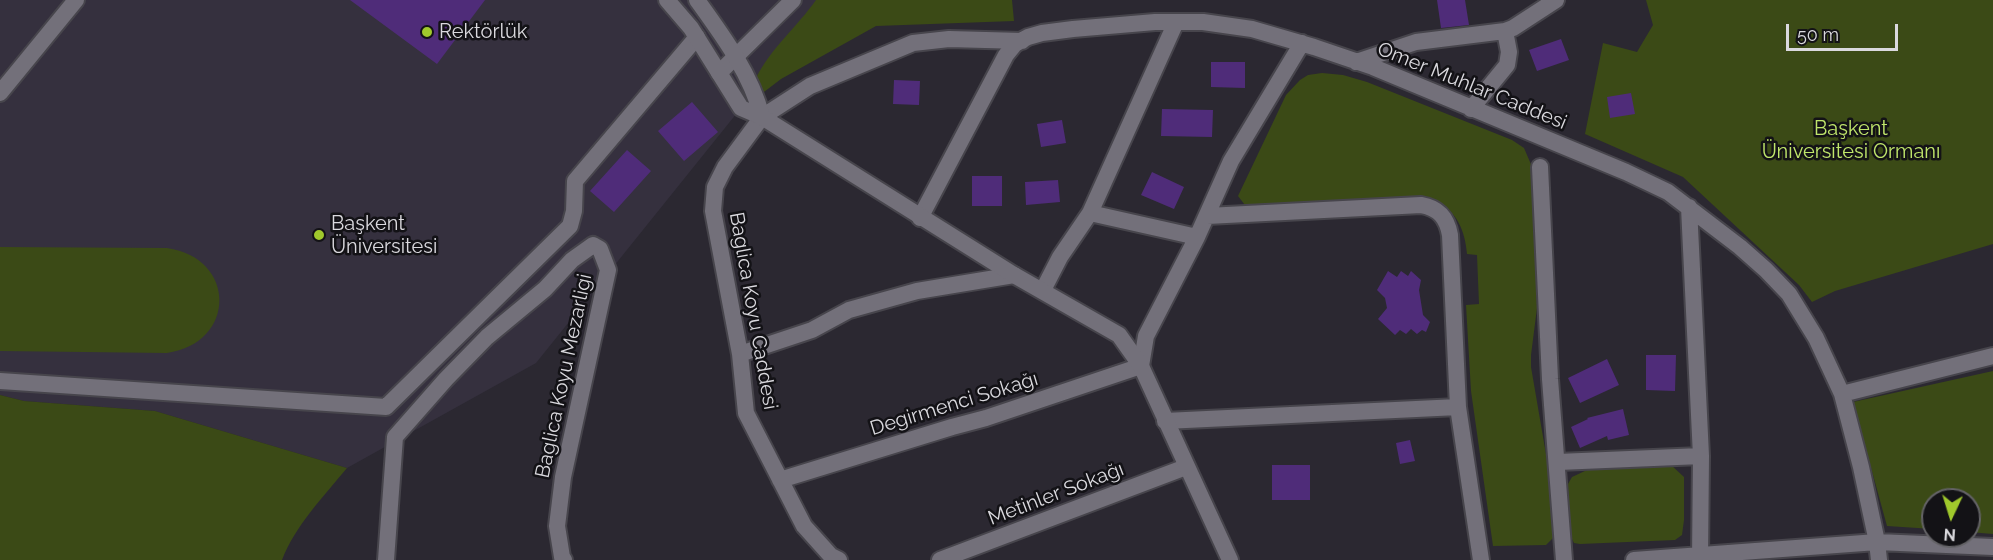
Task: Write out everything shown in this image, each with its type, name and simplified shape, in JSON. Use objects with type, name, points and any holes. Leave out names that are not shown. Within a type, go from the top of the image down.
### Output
[{"type":"street","points":[[0,93],[76,0]]},
{"type":"street","points":[[667,0],[697,37],[741,108],[762,117],[920,218],[1119,335],[1141,366],[1230,560]]},
{"type":"street","points":[[697,0],[735,57],[757,96],[762,117]]},
{"type":"street","points":[[719,73],[793,0]]},
{"type":"street","points":[[1356,62],[1416,42],[1505,31],[1556,0]]},
{"type":"street","points":[[1043,290],[1060,257],[1090,213],[1176,22]]},
{"type":"street","name":"Omer Muhlar Caddesi","points":[[1022,41],[1042,33],[1176,22],[1227,24],[1252,28],[1356,62],[1668,192],[1740,247],[1766,270],[1789,294],[1816,338],[1842,394],[1878,542],[1879,560]]},
{"type":"street","points":[[1472,109],[1507,65],[1509,52],[1505,31]]},
{"type":"street","points":[[0,381],[386,407],[570,226],[574,211],[575,181],[697,37]]},
{"type":"street","name":"Baglica Koyu Caddesi","points":[[831,559],[804,526],[746,413],[740,354],[713,211],[715,187],[725,167],[762,117],[810,86],[913,43],[949,39],[1022,41]]},
{"type":"street","points":[[920,218],[1006,55],[1022,41]]},
{"type":"street","points":[[1141,366],[1146,336],[1197,237],[1231,161],[1302,43]]},
{"type":"street","points":[[1540,167],[1551,379],[1564,560]]},
{"type":"street","points":[[1207,216],[1421,205],[1437,210],[1448,224],[1450,235],[1458,407],[1481,560]]},
{"type":"street","points":[[1689,207],[1701,456],[1700,558]]},
{"type":"street","points":[[1090,213],[1197,237]]},
{"type":"street","name":"Baglica Koyu Mezarligi","points":[[386,560],[395,437],[487,336],[545,289],[572,260],[593,245],[600,249],[608,270],[563,477],[557,526],[564,560]]},
{"type":"street","points":[[740,354],[812,330],[849,310],[917,291],[1014,275]]},
{"type":"street","points":[[1842,394],[1993,356]]},
{"type":"street","name":"Degirmenci Sokağı","points":[[780,480],[952,426],[986,418],[1141,366]]},
{"type":"street","points":[[1166,421],[1458,407]]},
{"type":"street","points":[[1558,462],[1701,456]]},
{"type":"street","name":"Metinler Sokağı","points":[[940,560],[1186,466]]},
{"type":"street","points":[[1634,560],[1700,558],[1878,542],[1993,547]]},
{"type":"shaded area","name":"Başkent Üniversitesi","points":[[0,0],[832,0],[760,94],[741,108],[536,363],[347,468],[155,411],[24,401],[0,395]]},
{"type":"green space","points":[[816,0],[1012,0],[1014,21],[876,26],[781,79],[764,92],[756,78],[762,67]]},
{"type":"green space","name":"Başkent Üniversitesi Ormanı","points":[[1646,0],[1993,0],[1993,244],[1835,291],[1812,302],[1799,285],[1683,177],[1585,134],[1603,43],[1637,52],[1653,25]]},
{"type":"green space","points":[[1322,73],[1343,75],[1367,82],[1512,140],[1524,148],[1533,169],[1537,308],[1531,367],[1547,460],[1554,537],[1546,545],[1493,546],[1471,391],[1466,305],[1479,304],[1477,255],[1467,254],[1462,229],[1449,210],[1434,201],[1248,209],[1238,196],[1286,95],[1308,75]]},
{"type":"green space","points":[[0,247],[167,248],[190,255],[206,267],[216,283],[220,300],[216,318],[206,334],[190,346],[167,353],[0,351]]},
{"type":"green space","points":[[1993,371],[1993,534],[1981,533],[1981,488],[1921,488],[1921,528],[1887,526],[1853,402]]},
{"type":"green space","points":[[0,395],[24,401],[155,411],[347,468],[302,523],[282,560],[0,560]]},
{"type":"green space","points":[[1671,465],[1684,477],[1682,535],[1675,540],[1574,543],[1570,535],[1568,484],[1572,477],[1587,470]]},
{"type":"building","name":"Rektörlük","points":[[350,0],[485,0],[437,64]]},
{"type":"building","points":[[1437,0],[1465,0],[1469,25],[1441,28]]},
{"type":"building","points":[[1561,39],[1569,60],[1537,71],[1529,50]]},
{"type":"building","points":[[1211,62],[1245,62],[1245,88],[1211,87]]},
{"type":"building","points":[[894,80],[920,81],[919,105],[893,104]]},
{"type":"building","points":[[1631,93],[1635,114],[1610,118],[1607,97]]},
{"type":"building","points":[[692,102],[718,132],[684,161],[658,131]]},
{"type":"building","points":[[1162,109],[1213,110],[1212,137],[1161,136]]},
{"type":"building","points":[[1062,120],[1066,143],[1041,147],[1037,124]]},
{"type":"building","points":[[627,150],[651,171],[614,212],[590,191]]},
{"type":"building","points":[[1152,172],[1184,187],[1174,209],[1141,195]]},
{"type":"building","points":[[972,176],[1002,176],[1002,206],[972,206]]},
{"type":"building","points":[[1058,180],[1060,202],[1026,205],[1025,182]]},
{"type":"building","points":[[1388,271],[1397,277],[1401,271],[1408,276],[1411,271],[1421,280],[1419,290],[1423,315],[1430,322],[1426,332],[1422,330],[1417,334],[1411,329],[1406,334],[1400,330],[1395,335],[1378,319],[1387,308],[1385,298],[1377,290]]},
{"type":"building","points":[[1646,355],[1676,355],[1675,391],[1646,390]]},
{"type":"building","points":[[1607,359],[1619,385],[1580,403],[1568,378]]},
{"type":"building","points":[[1623,409],[1629,435],[1608,440],[1607,436],[1580,448],[1571,427],[1587,418]]},
{"type":"building","points":[[1410,440],[1415,461],[1400,464],[1396,443]]},
{"type":"building","points":[[1272,465],[1310,465],[1310,500],[1272,500]]},
{"type":"place","name":"Rektörlük","points":[[427,32]]},
{"type":"place","name":"Başkent Üniversitesi","points":[[319,235]]}]
